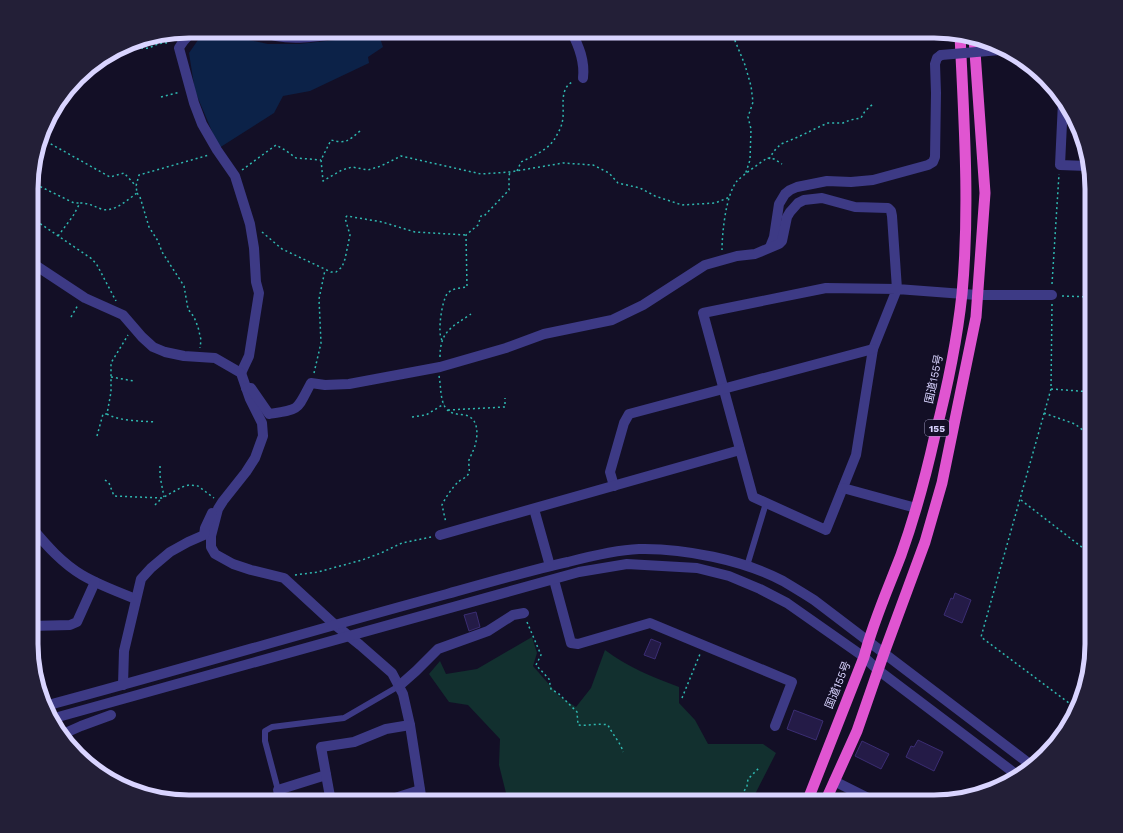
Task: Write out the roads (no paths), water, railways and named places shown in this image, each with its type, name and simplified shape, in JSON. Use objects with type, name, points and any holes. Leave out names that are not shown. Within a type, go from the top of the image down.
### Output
[{"type":"highway","name":"国道155号","points":[[810,795],[864,657],[868,640],[901,553],[916,508],[953,357],[962,294],[966,222],[966,168],[960,40]]},
{"type":"highway","name":"155","points":[[828,795],[857,730],[925,542],[942,483],[976,317],[984,193],[974,43]]},
{"type":"street","points":[[187,38],[179,48],[189,88],[202,124],[218,152],[234,175],[250,224],[254,248],[256,282],[259,293],[249,356],[241,373]]},
{"type":"street","points":[[574,38],[582,54],[584,69],[583,78]]},
{"type":"street","points":[[770,246],[774,237],[779,204],[790,190],[827,181],[851,182],[873,180],[928,165],[932,162],[935,157],[935,64],[937,58],[941,55],[992,50]]},
{"type":"street","points":[[1063,110],[1060,165],[1083,166]]},
{"type":"street","points":[[246,388],[251,388],[269,414],[295,409],[301,403],[311,383],[325,385],[349,384],[440,367],[506,348],[544,334],[612,320],[643,305],[705,265],[737,256],[755,254],[770,246],[779,244],[782,241],[787,217],[798,203],[804,200],[822,198],[855,207],[888,208],[891,211],[892,216],[897,289],[873,349],[856,455],[826,530],[753,497],[703,313],[826,288],[897,289],[977,295],[1052,296]]},
{"type":"street","points":[[38,268],[84,297],[123,315],[153,347],[165,352],[184,356],[215,358],[241,373],[246,388],[262,422],[263,436],[256,458],[246,472],[220,500],[205,528],[204,535],[179,547],[151,568],[141,579],[124,651],[124,685]]},
{"type":"street","points":[[614,486],[610,472],[624,423],[629,414],[724,390],[873,349]]},
{"type":"street","points":[[444,534],[740,450]]},
{"type":"street","points":[[843,488],[916,508]]},
{"type":"street","points":[[220,500],[211,536],[211,547],[216,554],[233,564],[284,578],[334,624],[392,673],[403,694],[410,725],[421,795]]},
{"type":"street","points":[[534,509],[550,566]]},
{"type":"street","points":[[38,535],[60,559],[82,575],[136,599]]},
{"type":"street","points":[[51,704],[124,685],[334,624],[550,566],[588,557],[638,549],[682,552],[709,557],[746,566],[782,581],[814,600],[1028,762]]},
{"type":"street","points":[[57,717],[579,572],[627,564],[697,568],[729,576],[760,589],[787,603],[864,657],[878,670],[1013,772]]},
{"type":"street","points":[[554,580],[570,643],[578,644],[650,623],[792,682],[775,726]]},
{"type":"street","points":[[38,626],[70,624],[77,622],[95,582]]},
{"type":"street","points":[[399,686],[416,672],[438,649],[488,631],[513,615],[524,613]]},
{"type":"street","points":[[67,732],[111,715]]},
{"type":"street","points":[[330,795],[321,747],[354,742],[386,729],[410,725]]},
{"type":"street","points":[[280,795],[278,790],[326,775]]},
{"type":"street","points":[[834,782],[861,795]]},
{"type":"street","points":[[404,795],[420,790]]},
{"type":"lane","points":[[746,566],[766,503]]},
{"type":"lane","points":[[278,790],[265,741],[265,731],[272,727],[344,718],[399,686]]},
{"type":"water","points":[[214,38],[240,38],[268,44],[299,44],[352,38],[380,38],[383,47],[368,57],[369,63],[310,91],[283,96],[274,113],[219,148],[195,91],[189,53],[198,40]]}]
